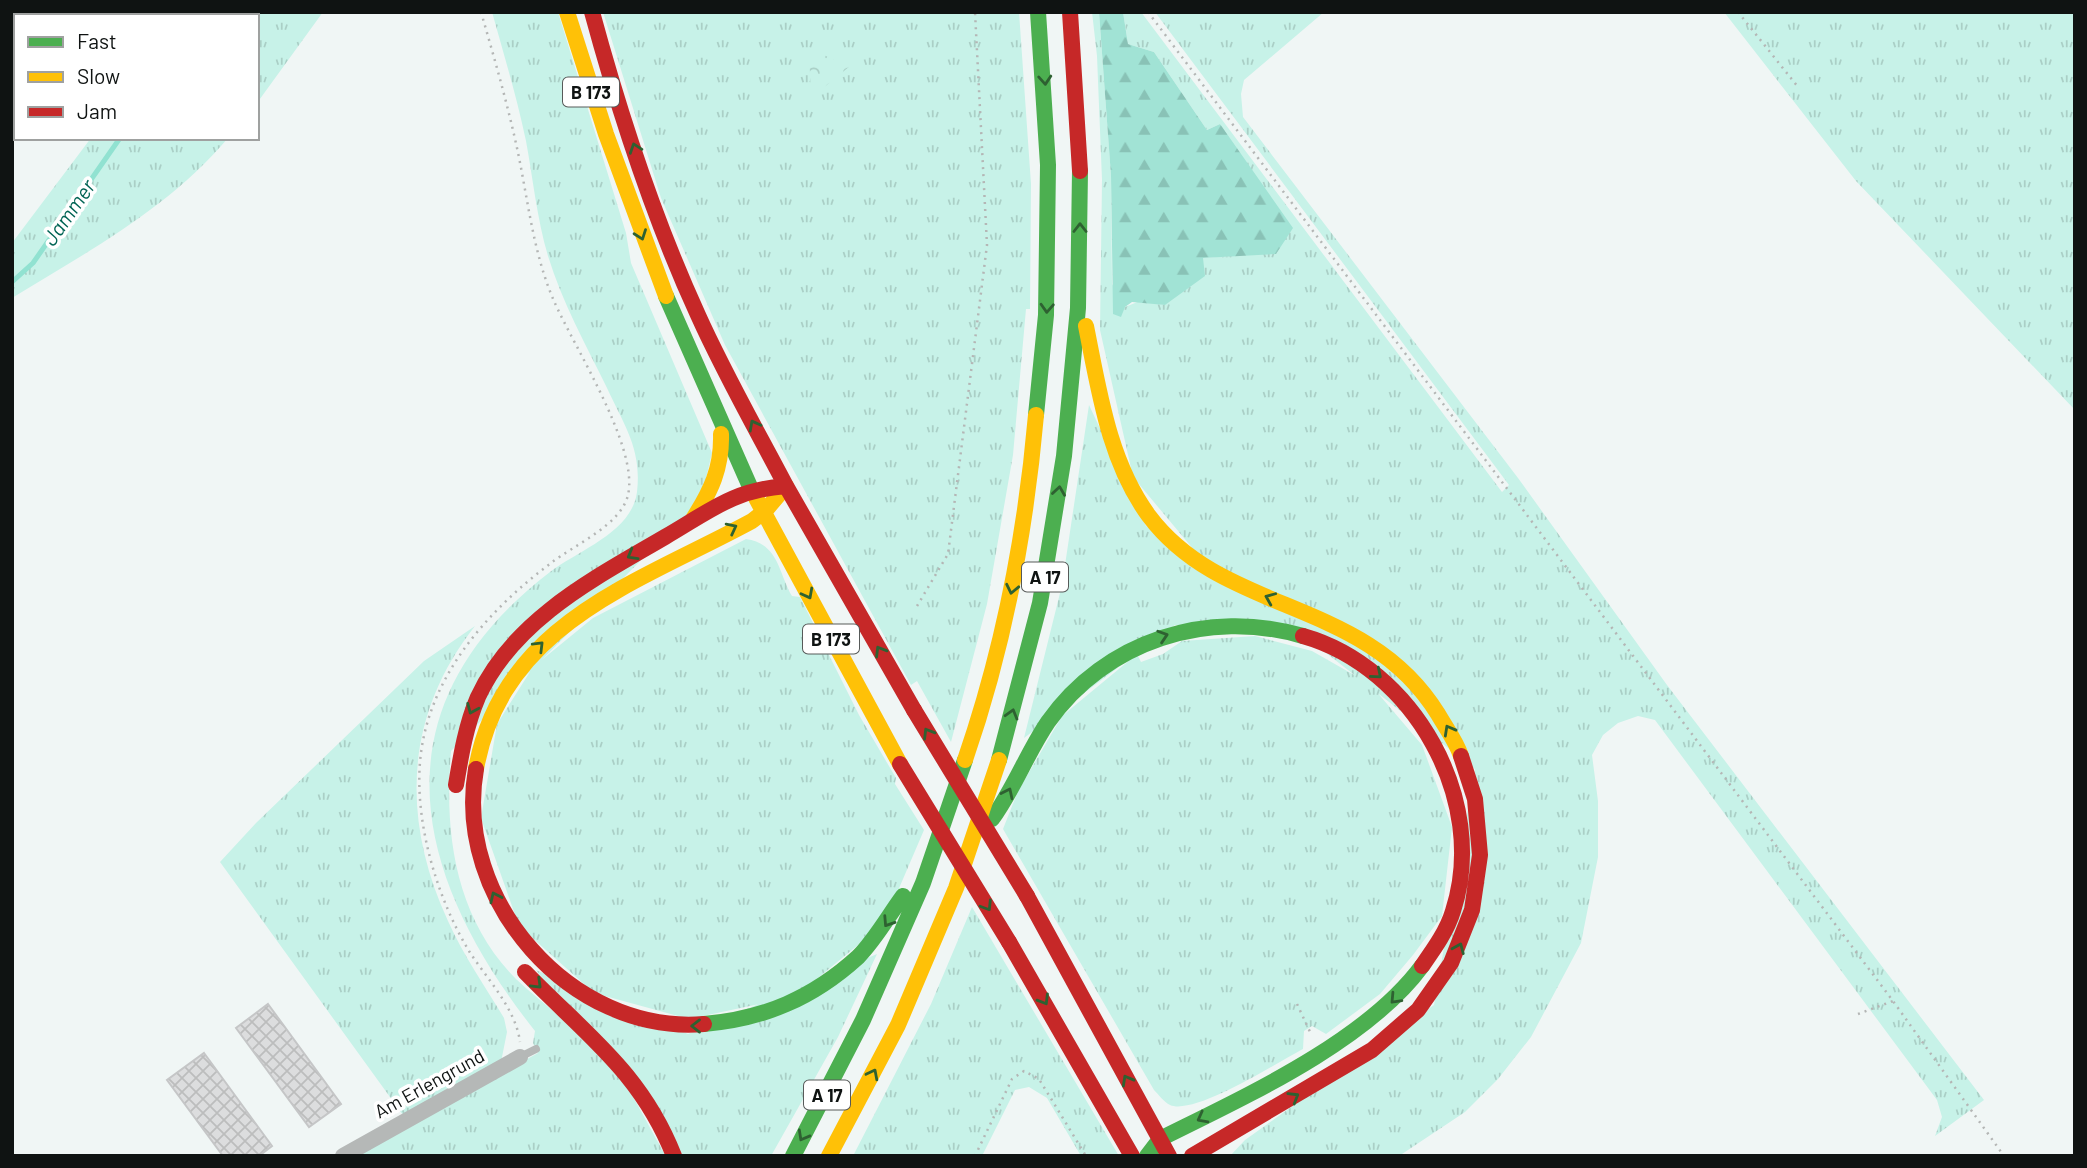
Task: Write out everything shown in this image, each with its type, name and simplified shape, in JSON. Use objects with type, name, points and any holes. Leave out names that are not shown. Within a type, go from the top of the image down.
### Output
[{"type":"main road","name":"B 173","points":[[568,12],[593,100],[635,219],[720,423],[751,489],[900,764],[1009,942],[1132,1156]]},
{"type":"main road","name":"B 173","points":[[592,12],[635,150],[692,302],[721,363],[786,486],[914,710],[1027,896],[1169,1156]]},
{"type":"main road","name":"A 17","points":[[793,1156],[874,999],[928,868],[972,744],[1012,590],[1034,456],[1044,352],[1049,146],[1038,12]]},
{"type":"main road","name":"A 17","points":[[829,1156],[921,973],[969,849],[1002,749],[1039,609],[1065,449],[1079,296],[1079,154],[1070,12]]},
{"type":"main road","points":[[1079,296],[1108,435],[1126,482],[1152,520],[1170,540],[1216,572],[1353,634],[1402,669],[1442,718],[1457,745],[1476,802],[1481,859],[1478,889],[1455,958],[1437,988],[1393,1035],[1235,1133],[1192,1156]]},
{"type":"main road","points":[[692,521],[718,479],[723,459],[720,423]]},
{"type":"main road","points":[[454,804],[459,756],[469,714],[491,672],[518,638],[584,582],[751,489],[786,486]]},
{"type":"main road","points":[[786,486],[764,512],[594,602],[559,626],[519,669],[489,723],[473,792],[476,838],[493,893],[513,931],[527,949],[573,989],[611,1010],[647,1020],[711,1026],[778,1011],[842,975],[889,923],[906,890],[928,868]]},
{"type":"main road","points":[[969,849],[1001,808],[1055,712],[1078,687],[1107,663],[1166,634],[1212,625],[1261,625],[1292,631],[1348,653],[1398,694],[1428,734],[1453,788],[1458,816],[1461,867],[1449,921],[1413,978],[1371,1021],[1323,1051],[1160,1139],[1147,1156]]},
{"type":"main road","points":[[514,959],[629,1071],[657,1112],[674,1156]]},
{"type":"main road","points":[[1219,1156],[1235,1133]]},
{"type":"street","name":"Am Erlengrund","points":[[343,1156],[520,1057]]},
{"type":"lane","name":"Am Erlengrund","points":[[520,1057],[536,1049]]},
{"type":"path","points":[[481,12],[516,146],[541,265],[553,299],[623,443],[629,483],[623,508],[518,589],[460,653],[446,676],[426,730],[420,759],[419,788],[425,832],[451,919],[515,1022],[520,1057]]},
{"type":"path","points":[[917,606],[948,554],[987,245],[975,12]]},
{"type":"path","points":[[1148,12],[1893,1001],[2004,1156]]},
{"type":"path","points":[[1738,12],[1798,87]]},
{"type":"path","points":[[1858,1014],[1893,1001]]},
{"type":"path","points":[[1297,1004],[1323,1051]]},
{"type":"path","points":[[975,1156],[1012,1079],[1024,1071],[1039,1079],[1086,1156]]},
{"type":"green space","points":[[323,12],[259,100],[259,14],[180,14]]},
{"type":"green space","points":[[492,12],[558,12],[626,233],[631,263],[712,453],[701,500],[451,751],[449,782],[452,843],[467,901],[479,929],[495,955],[516,979],[608,1060],[631,1094],[666,1156],[354,1156],[538,1053],[533,1043],[535,1031],[493,972],[460,912],[439,853],[430,794],[435,736],[456,679],[493,624],[550,572],[615,529],[633,506],[637,492],[637,463],[630,438],[567,307],[548,256],[526,141]]},
{"type":"green space","points":[[603,12],[1019,12],[1031,184],[1030,309],[1026,309],[1013,455],[987,604],[951,742],[917,681],[911,685],[725,345],[661,198]]},
{"type":"green space","points":[[1092,12],[1099,12],[1111,176],[1112,284],[1125,307],[1140,301],[1165,305],[1202,258],[1276,253],[1220,124],[1207,130],[1154,52],[1128,44],[1123,12],[1141,12],[1502,492],[1509,485],[1155,12],[1324,12],[1244,80],[1241,94],[1243,117],[1518,478],[1667,685],[1984,1100],[1935,1136],[1942,1117],[1937,1100],[1655,720],[1638,716],[1618,723],[1603,735],[1592,755],[1598,801],[1598,857],[1581,943],[1531,1037],[1498,1079],[1465,1112],[1399,1156],[1230,1156],[1245,1140],[1434,1005],[1475,769],[1194,550],[1133,477],[1100,330],[1102,180],[1097,56]]},
{"type":"green space","points":[[1099,12],[1123,12],[1128,44],[1154,52],[1207,130],[1220,124],[1293,228],[1276,254],[1203,258],[1205,276],[1165,305],[1132,302],[1125,307],[1121,317],[1113,314],[1111,176]]},
{"type":"green space","points":[[1724,12],[2075,12],[2075,410],[1856,181]]},
{"type":"green space","points":[[809,49],[850,66],[811,98]]},
{"type":"green space","points":[[89,140],[226,140],[180,186],[127,227],[12,298],[12,243]]},
{"type":"green space","points":[[1089,405],[1146,526],[1307,624],[1175,625],[1024,738],[1062,585]]},
{"type":"green space","points":[[746,539],[757,542],[771,553],[792,596],[800,597],[859,715],[896,778],[895,784],[924,830],[897,893],[875,931],[796,996],[689,1019],[594,993],[519,926],[481,818],[497,724],[533,667],[593,618]]},
{"type":"green space","points":[[475,626],[452,660],[434,696],[423,732],[417,769],[417,807],[422,845],[448,921],[504,1018],[507,1032],[501,1062],[403,1115],[220,862],[256,823],[424,661]]},
{"type":"green space","points":[[1255,636],[1312,651],[1370,684],[1422,745],[1452,827],[1442,916],[1380,994],[1326,1034],[1312,1026],[1304,1031],[1303,1049],[1257,1075],[1198,1103],[1170,1105],[1154,1090],[1003,829],[1018,791],[1062,716],[1137,654],[1141,662],[1163,654],[1182,641]]},
{"type":"green space","points":[[972,907],[1119,1156],[1081,1156],[1047,1098],[1029,1087],[1015,1090],[982,1156],[853,1156],[931,1004]]},
{"type":"green space","points":[[877,954],[838,1037],[771,1156],[681,1156],[536,970],[688,1034]]},
{"type":"building","points":[[268,1004],[341,1104],[309,1127],[236,1028]]},
{"type":"building","points":[[204,1053],[272,1146],[259,1156],[223,1156],[167,1080]]},
{"type":"waterway","name":"Jammer","points":[[12,282],[33,263],[119,140]]},
{"type":"traffic: fast","points":[[1036,415],[1046,315],[1048,165],[1038,12]]},
{"type":"traffic: fast","points":[[999,760],[1040,603],[1064,456],[1078,308],[1080,171]]},
{"type":"traffic: fast","points":[[666,296],[751,489]]},
{"type":"traffic: fast","points":[[992,819],[1048,722],[1071,694],[1099,670],[1129,652],[1161,638],[1231,626],[1267,628],[1303,636]]},
{"type":"traffic: fast","points":[[793,1156],[863,1020],[923,883],[965,760]]},
{"type":"traffic: fast","points":[[704,1024],[767,1011],[787,1004],[823,984],[858,957],[903,896]]},
{"type":"traffic: fast","points":[[1147,1156],[1160,1139],[1265,1086],[1337,1043],[1398,994],[1422,966]]},
{"type":"traffic: slow","points":[[567,12],[606,134],[666,296]]},
{"type":"traffic: slow","points":[[1086,326],[1107,425],[1124,473],[1149,516],[1180,548],[1216,573],[1335,626],[1373,648],[1408,676],[1438,714],[1461,756]]},
{"type":"traffic: slow","points":[[965,760],[1002,633],[1026,502],[1036,415]]},
{"type":"traffic: slow","points":[[693,519],[714,479],[720,458],[721,434]]},
{"type":"traffic: slow","points":[[476,769],[491,719],[514,677],[545,643],[581,614],[621,588],[752,521],[765,511],[786,486]]},
{"type":"traffic: slow","points":[[756,498],[900,764]]},
{"type":"traffic: slow","points":[[829,1156],[898,1025],[956,888],[999,760]]},
{"type":"traffic: jam","points":[[592,12],[626,127],[666,241],[719,358],[786,486]]},
{"type":"traffic: jam","points":[[1070,12],[1080,171]]},
{"type":"traffic: jam","points":[[786,486],[914,710]]},
{"type":"traffic: jam","points":[[456,785],[467,729],[478,697],[494,669],[535,623],[559,603],[611,568],[709,510],[751,492],[786,486]]},
{"type":"traffic: jam","points":[[1303,636],[1343,652],[1378,676],[1408,707],[1433,744],[1450,783],[1460,826],[1461,869],[1453,911],[1440,940],[1422,966]]},
{"type":"traffic: jam","points":[[914,710],[1027,896]]},
{"type":"traffic: jam","points":[[1192,1156],[1372,1050],[1418,1010],[1451,963],[1472,910],[1480,855],[1475,799],[1461,756]]},
{"type":"traffic: jam","points":[[900,764],[1009,942]]},
{"type":"traffic: jam","points":[[476,769],[474,818],[483,865],[503,910],[532,949],[567,982],[609,1007],[655,1022],[704,1024]]},
{"type":"traffic: jam","points":[[1027,896],[1169,1156]]},
{"type":"traffic: jam","points":[[1009,942],[1132,1156]]},
{"type":"traffic: jam","points":[[525,972],[590,1035],[628,1077],[661,1127],[674,1156]]}]
